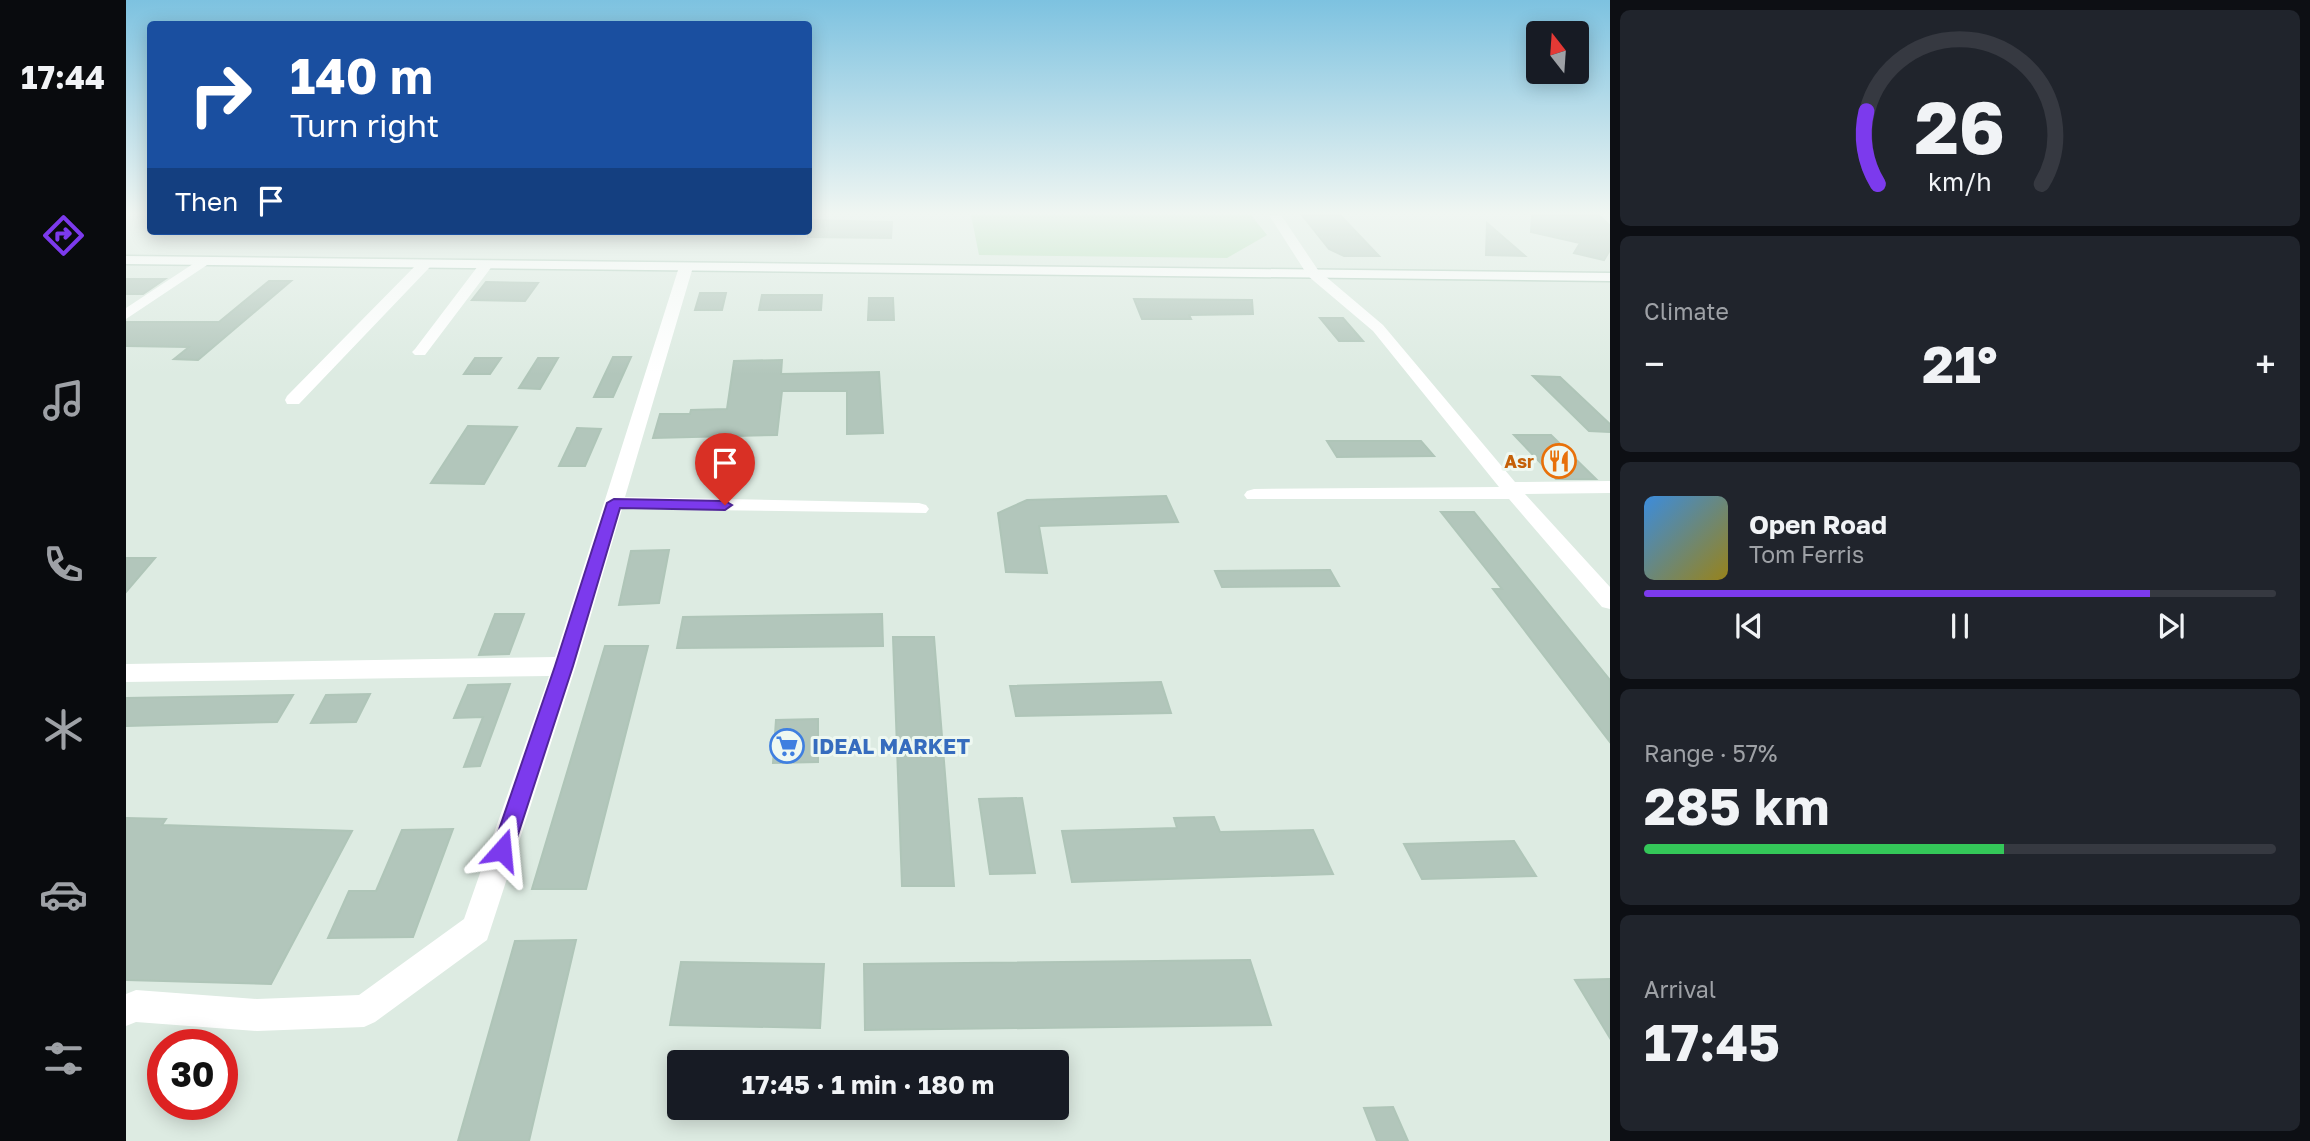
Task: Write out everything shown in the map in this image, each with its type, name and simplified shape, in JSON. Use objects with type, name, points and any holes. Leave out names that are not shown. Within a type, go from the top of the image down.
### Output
[{"type":"street","points":[[126,315],[193,268]]},
{"type":"street","points":[[293,400],[420,268]]},
{"type":"street","points":[[420,352],[484,268]]},
{"type":"street","points":[[126,1010],[135,1006],[257,1015],[364,1011],[475,929],[564,666],[686,268]]},
{"type":"street","points":[[816,268],[1610,277]]},
{"type":"street","points":[[1310,268],[1378,328],[1512,490],[1610,601]]},
{"type":"street","points":[[1254,495],[1610,487]]},
{"type":"street","points":[[614,503],[919,509]]},
{"type":"street","points":[[126,673],[564,666]]},
{"type":"building","points":[[126,279],[165,279],[143,294],[126,294]]},
{"type":"building","points":[[269,281],[291,281],[198,360],[174,359],[189,347],[126,346],[126,322],[219,322]]},
{"type":"building","points":[[486,282],[538,283],[525,301],[472,300]]},
{"type":"building","points":[[700,293],[726,293],[722,310],[695,310]]},
{"type":"building","points":[[762,295],[822,295],[821,310],[759,310]]},
{"type":"building","points":[[869,298],[893,298],[894,320],[868,320]]},
{"type":"building","points":[[1134,299],[1252,300],[1253,314],[1189,315],[1191,319],[1142,319]]},
{"type":"building","points":[[1320,318],[1343,318],[1363,341],[1339,341]]},
{"type":"building","points":[[613,357],[631,357],[613,397],[594,397]]},
{"type":"building","points":[[475,358],[501,358],[490,374],[464,374]]},
{"type":"building","points":[[538,358],[558,358],[540,389],[519,388]]},
{"type":"building","points":[[782,360],[781,374],[879,372],[883,433],[847,434],[847,391],[782,391],[777,435],[653,438],[660,414],[690,414],[691,410],[727,409],[734,361]]},
{"type":"building","points":[[1533,376],[1560,377],[1610,424],[1610,432],[1589,431]]},
{"type":"building","points":[[468,426],[517,427],[484,484],[431,483]]},
{"type":"building","points":[[577,428],[601,429],[585,466],[559,466]]},
{"type":"building","name":"Asr","points":[[1514,435],[1551,435],[1596,479],[1556,479]]},
{"type":"building","points":[[1327,441],[1421,441],[1434,456],[1337,457]]},
{"type":"building","points":[[1166,496],[1178,522],[1039,526],[1047,573],[1006,572],[998,513],[1027,500]]},
{"type":"building","points":[[1441,512],[1474,512],[1610,680],[1610,742],[1493,589],[1502,589]]},
{"type":"building","points":[[669,550],[659,603],[619,605],[631,551]]},
{"type":"building","points":[[126,558],[155,558],[126,592]]},
{"type":"building","points":[[1330,570],[1339,586],[1222,587],[1215,571]]},
{"type":"building","points":[[495,614],[524,614],[509,654],[479,655]]},
{"type":"building","points":[[882,614],[883,646],[677,648],[683,617]]},
{"type":"building","points":[[893,637],[934,637],[954,886],[902,886]]},
{"type":"building","points":[[605,646],[648,646],[586,889],[532,889]]},
{"type":"building","points":[[1161,682],[1171,713],[1016,716],[1010,686]]},
{"type":"building","points":[[510,684],[480,766],[464,767],[483,717],[454,718],[468,685]]},
{"type":"building","points":[[370,694],[356,722],[311,723],[326,695]]},
{"type":"building","points":[[293,695],[277,722],[126,726],[126,698]]},
{"type":"building","points":[[818,719],[818,762],[773,763],[776,720]]},
{"type":"building","points":[[1022,798],[1035,873],[990,874],[979,799]]},
{"type":"building","points":[[1214,817],[1220,832],[1313,830],[1333,874],[1072,882],[1062,831],[1177,828],[1174,818]]},
{"type":"building","points":[[126,818],[166,819],[162,825],[352,831],[271,984],[126,980]]},
{"type":"building","points":[[453,829],[413,937],[328,938],[349,891],[376,891],[402,830]]},
{"type":"building","points":[[1514,841],[1536,876],[1422,879],[1404,844]]},
{"type":"building","points":[[576,940],[529,1141],[458,1141],[515,941]]},
{"type":"building","points":[[1250,960],[1271,1025],[865,1030],[864,964]]},
{"type":"building","points":[[681,962],[824,964],[820,1028],[670,1025]]},
{"type":"building","points":[[1610,979],[1610,1038],[1575,980]]},
{"type":"building","points":[[1393,1107],[1408,1141],[1377,1141],[1364,1108]]},
{"type":"place","name":"Asr","points":[[1559,461]]},
{"type":"place","name":"IDEAL MARKET","points":[[787,746]]},
{"type":"route","points":[[502,850],[564,666],[614,503],[725,505]]}]
